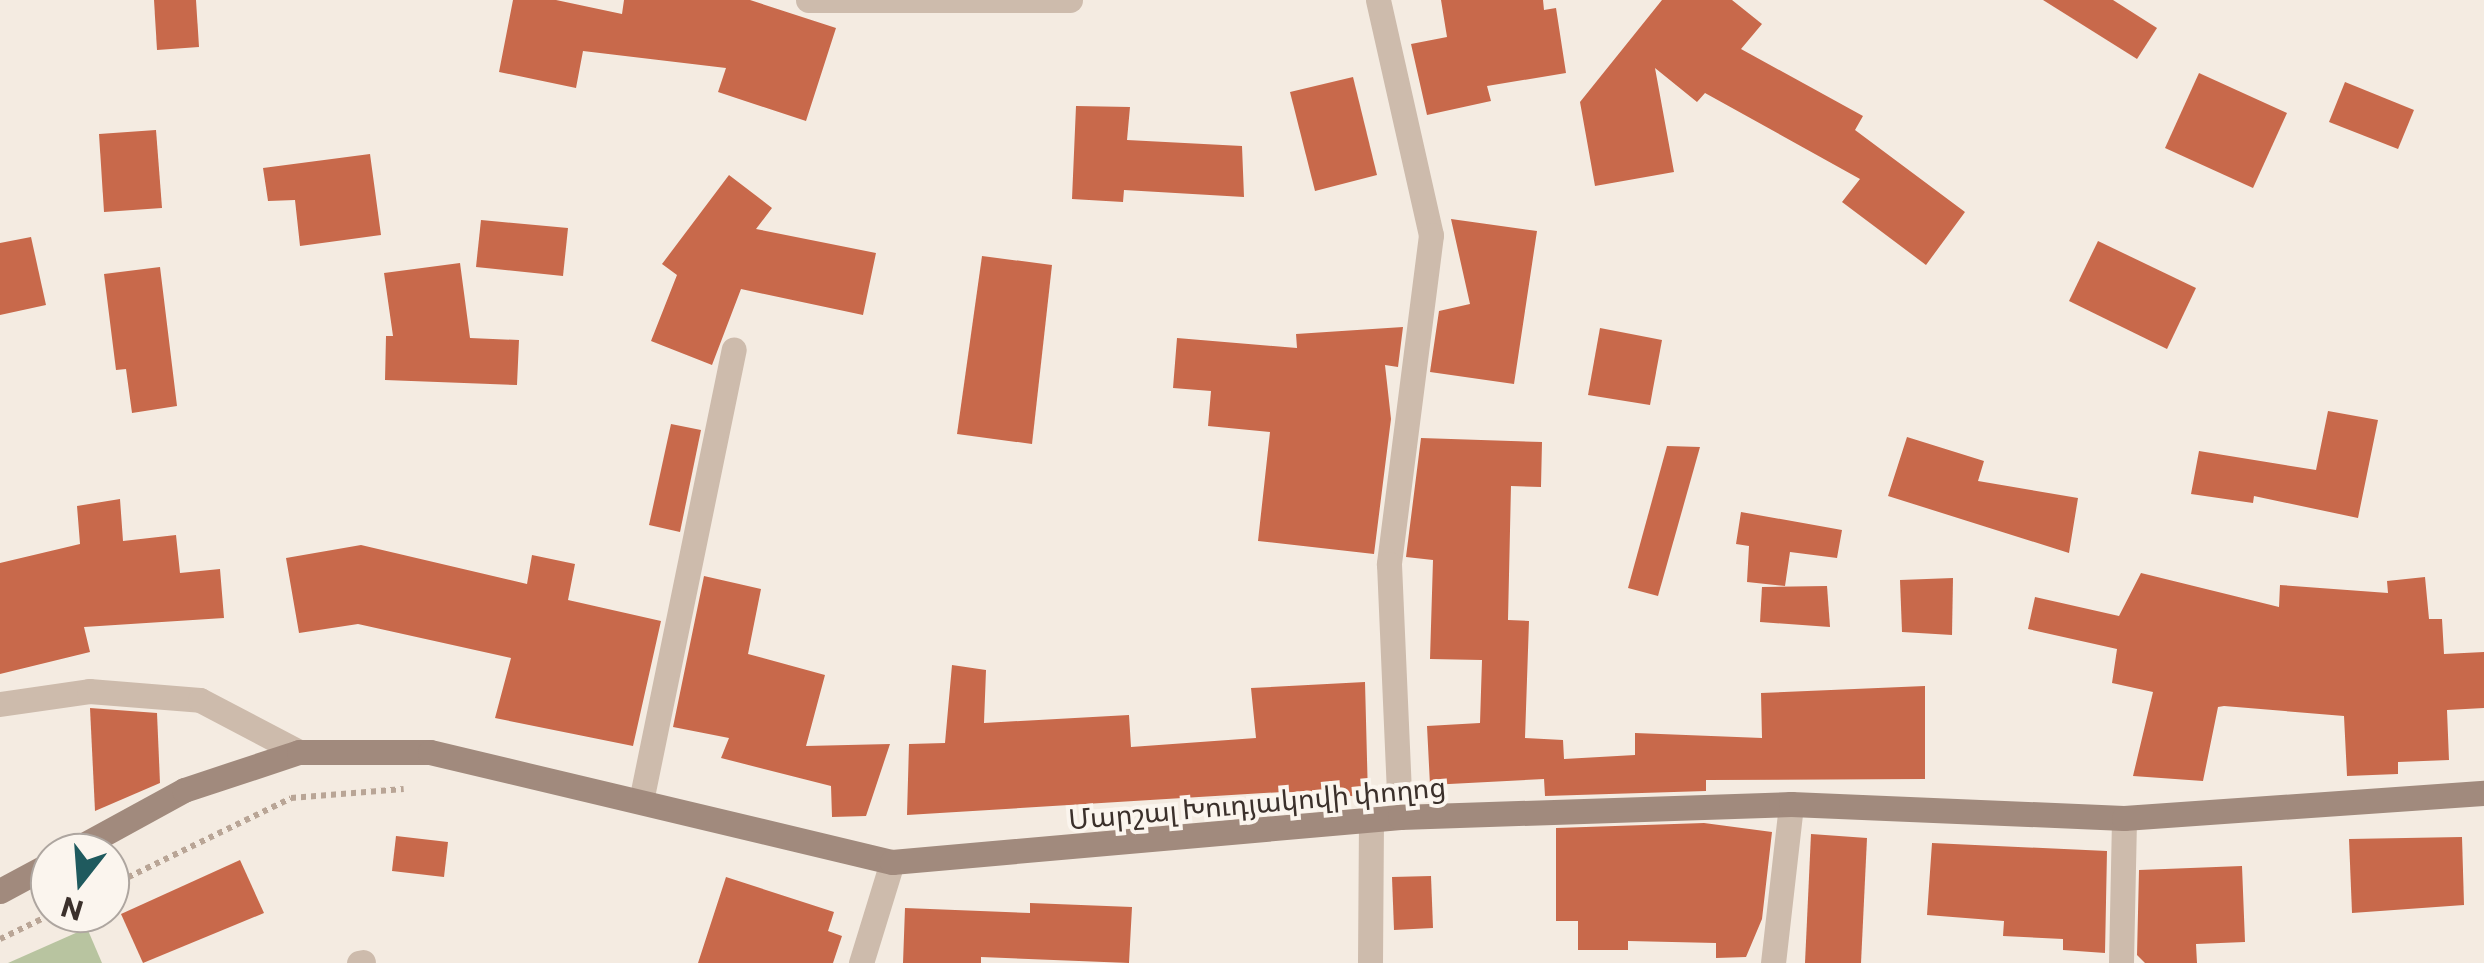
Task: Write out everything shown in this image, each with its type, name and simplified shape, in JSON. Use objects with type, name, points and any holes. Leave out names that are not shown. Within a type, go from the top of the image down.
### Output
[{"type":"street","points":[[808,0],[1070,0]]},
{"type":"street","points":[[1378,0],[1431,234],[1389,564],[1400,818]]},
{"type":"street","points":[[641,800],[734,349]]},
{"type":"street","points":[[0,704],[89,690],[183,698],[299,752]]},
{"type":"street","name":"Մարշալ Խուդյակովի փողոց","points":[[106,833],[184,790],[299,752],[430,752],[892,862],[1400,818],[1791,804],[2124,818],[2484,793]]},
{"type":"street","points":[[1773,963],[1791,804]]},
{"type":"street","points":[[2121,963],[2124,818]]},
{"type":"street","points":[[1370,963],[1371,820]]},
{"type":"street","points":[[860,963],[892,862]]},
{"type":"street","points":[[0,891],[30,875]]},
{"type":"path","points":[[0,939],[30,925]]},
{"type":"green space","points":[[76,933],[89,933],[102,963],[8,963]]},
{"type":"building","points":[[154,0],[196,0],[199,47],[157,50]]},
{"type":"building","points":[[513,0],[556,0],[622,14],[624,0],[750,0],[836,28],[806,121],[718,92],[726,68],[583,51],[576,88],[499,72]]},
{"type":"building","points":[[1441,0],[1543,0],[1544,10],[1556,8],[1566,73],[1487,86],[1491,101],[1427,115],[1411,44],[1447,37]]},
{"type":"building","points":[[1662,0],[1732,0],[1762,24],[1741,49],[1863,116],[1855,130],[1965,212],[1926,265],[1842,202],[1860,179],[1705,93],[1697,102],[1655,68],[1674,172],[1595,186],[1580,102]]},
{"type":"building","points":[[2043,0],[2113,0],[2157,28],[2137,59]]},
{"type":"building","points":[[2199,73],[2287,113],[2253,188],[2165,148]]},
{"type":"building","points":[[1353,77],[1377,175],[1315,191],[1290,92]]},
{"type":"building","points":[[2345,82],[2414,110],[2398,149],[2329,122]]},
{"type":"building","points":[[1076,106],[1130,107],[1127,140],[1242,146],[1244,197],[1124,190],[1123,202],[1072,199]]},
{"type":"building","points":[[156,130],[162,208],[104,212],[99,134]]},
{"type":"building","points":[[370,154],[381,235],[300,246],[295,200],[268,201],[263,168]]},
{"type":"building","points":[[729,175],[772,208],[756,229],[876,253],[863,315],[741,289],[712,365],[651,341],[677,275],[662,264]]},
{"type":"building","points":[[1451,219],[1537,231],[1514,384],[1430,372],[1439,311],[1470,304]]},
{"type":"building","points":[[481,220],[568,228],[563,276],[476,267]]},
{"type":"building","points":[[31,237],[46,305],[0,315],[0,243]]},
{"type":"building","points":[[2098,241],[2196,288],[2167,349],[2069,301]]},
{"type":"building","points":[[982,256],[1052,265],[1032,444],[957,434]]},
{"type":"building","points":[[460,263],[470,338],[519,340],[517,385],[385,380],[386,336],[393,336],[384,273]]},
{"type":"building","points":[[160,267],[177,406],[132,413],[126,369],[116,370],[104,274]]},
{"type":"building","points":[[1403,327],[1398,367],[1385,365],[1391,419],[1374,554],[1258,541],[1270,432],[1208,426],[1211,391],[1173,388],[1177,338],[1297,348],[1296,334]]},
{"type":"building","points":[[1600,328],[1662,340],[1650,405],[1588,395]]},
{"type":"building","points":[[2328,411],[2378,420],[2358,518],[2254,496],[2253,503],[2191,494],[2199,451],[2316,470]]},
{"type":"building","points":[[671,424],[701,430],[680,532],[649,525]]},
{"type":"building","points":[[1907,437],[1984,461],[1978,481],[2078,498],[2069,553],[1888,496]]},
{"type":"building","points":[[1421,438],[1542,442],[1541,487],[1511,486],[1508,620],[1529,621],[1525,738],[1563,740],[1564,759],[1635,755],[1635,733],[1762,738],[1761,693],[1925,686],[1925,779],[1706,780],[1706,791],[1545,796],[1544,779],[1430,785],[1427,726],[1480,723],[1482,660],[1430,659],[1433,560],[1406,557]]},
{"type":"building","points":[[1667,446],[1700,447],[1658,596],[1628,588]]},
{"type":"building","points":[[120,499],[123,541],[176,535],[180,573],[220,569],[224,618],[84,627],[90,652],[0,674],[0,563],[80,544],[77,506]]},
{"type":"building","points":[[1741,512],[1842,530],[1837,558],[1790,552],[1785,586],[1747,582],[1749,546],[1736,544]]},
{"type":"building","points":[[361,545],[527,584],[532,555],[575,564],[568,600],[661,621],[633,746],[495,718],[511,658],[358,624],[299,633],[286,558]]},
{"type":"building","points":[[2141,573],[2279,607],[2280,585],[2388,593],[2387,581],[2425,577],[2429,619],[2442,619],[2444,654],[2484,652],[2484,708],[2447,710],[2449,760],[2398,762],[2398,774],[2347,776],[2344,716],[2218,707],[2203,781],[2133,776],[2153,692],[2112,683],[2117,649],[2028,629],[2035,597],[2119,616]]},
{"type":"building","points":[[704,576],[761,589],[748,654],[825,675],[806,746],[890,744],[866,816],[832,817],[831,786],[721,758],[729,738],[673,727]]},
{"type":"building","points":[[1953,578],[1952,635],[1902,632],[1900,580]]},
{"type":"building","points":[[1827,586],[1830,627],[1760,622],[1762,587]]},
{"type":"building","points":[[952,665],[986,670],[984,723],[1129,715],[1131,747],[1256,738],[1251,688],[1365,682],[1368,797],[1282,792],[907,815],[909,744],[945,743]]},
{"type":"building","points":[[90,708],[157,713],[160,783],[95,811]]},
{"type":"building","points":[[1704,823],[1772,832],[1762,919],[1746,957],[1716,958],[1716,943],[1628,941],[1628,950],[1578,950],[1578,921],[1556,921],[1556,828]]},
{"type":"building","points":[[1811,834],[1867,838],[1861,963],[1805,963]]},
{"type":"building","points":[[396,836],[448,842],[444,877],[392,871]]},
{"type":"building","points":[[2462,837],[2464,905],[2352,913],[2349,839]]},
{"type":"building","points":[[1932,843],[2107,851],[2105,953],[2063,950],[2063,939],[2003,936],[2004,921],[1927,915]]},
{"type":"building","points":[[240,860],[264,913],[143,963],[130,933],[130,910]]},
{"type":"building","points":[[2242,866],[2245,942],[2196,944],[2197,963],[2145,963],[2137,955],[2139,870]]},
{"type":"building","points":[[1431,876],[1433,928],[1394,930],[1392,877]]},
{"type":"building","points":[[726,877],[834,912],[828,931],[842,936],[833,963],[698,963]]},
{"type":"building","points":[[1030,903],[1132,907],[1129,963],[981,957],[981,963],[903,963],[905,908],[1030,913]]}]
